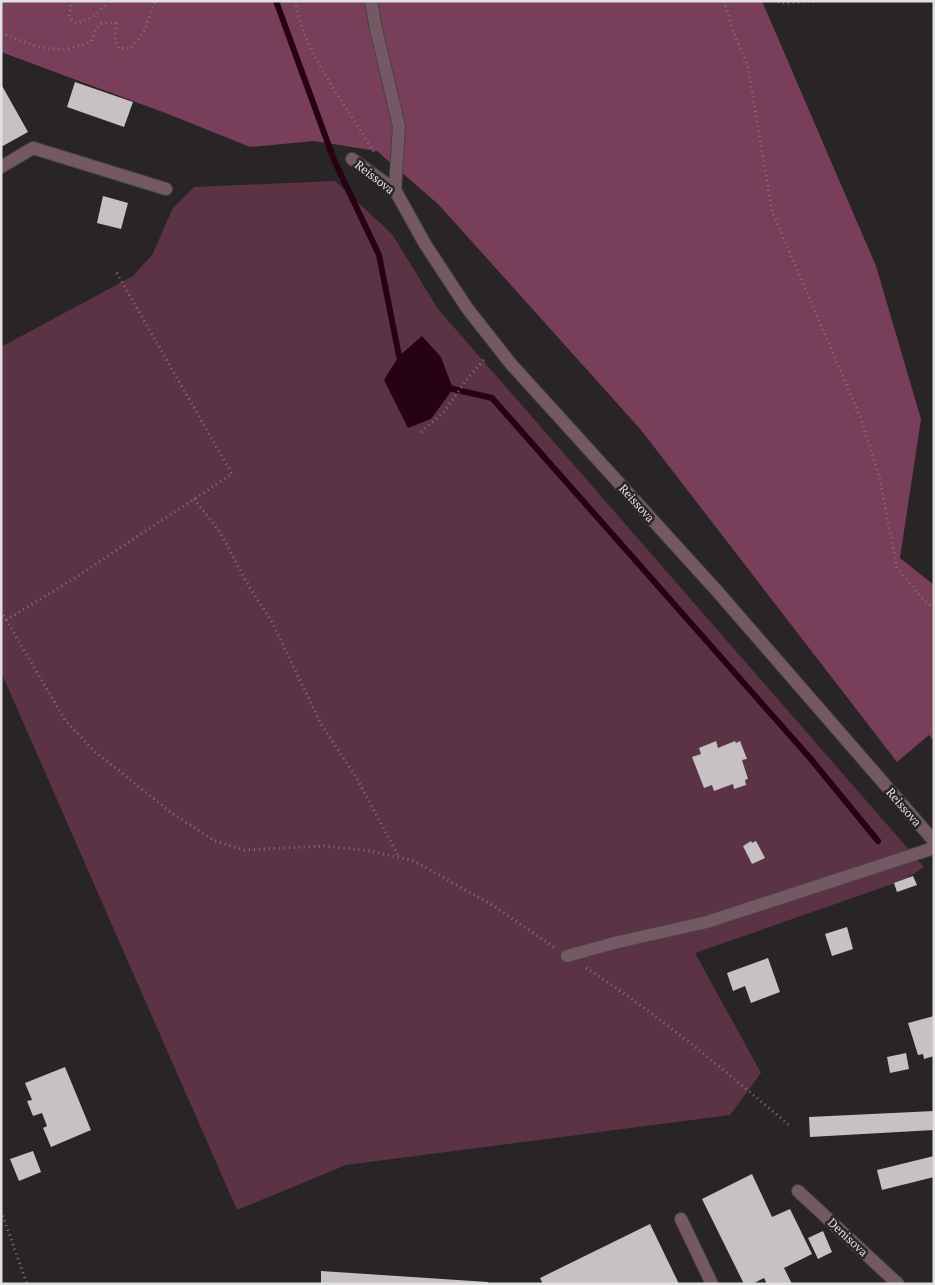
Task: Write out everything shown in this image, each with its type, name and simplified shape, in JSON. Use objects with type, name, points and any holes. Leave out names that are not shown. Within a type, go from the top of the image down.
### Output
[{"type":"street","points":[[371,1],[399,126],[396,190]]},
{"type":"street","points":[[1,166],[33,148],[166,189]]},
{"type":"street","name":"Reissova","points":[[352,159],[396,190],[425,244],[467,308],[511,364],[717,591],[934,841]]},
{"type":"street","points":[[567,956],[618,942],[707,922],[934,848]]},
{"type":"street","name":"Denisova","points":[[798,1191],[898,1284]]},
{"type":"street","points":[[681,1219],[712,1284]]},
{"type":"path","points":[[74,1],[69,17],[76,23],[87,20],[101,12],[106,1]]},
{"type":"path","points":[[1,32],[38,48],[63,50],[90,42],[95,31],[102,23],[116,24],[115,39],[119,49],[131,48],[144,32],[155,1]]},
{"type":"path","points":[[295,1],[298,20],[323,72],[377,158]]},
{"type":"path","points":[[724,1],[733,31],[748,67],[772,211],[859,414],[879,474],[897,568],[922,598],[934,609]]},
{"type":"path","points":[[773,1],[785,3],[816,1]]},
{"type":"path","points":[[6,620],[70,581],[232,474],[115,270]]},
{"type":"path","points":[[421,432],[444,412],[465,382],[496,345]]},
{"type":"path","points":[[194,499],[220,532],[248,585],[272,622],[321,724],[356,778],[399,857]]},
{"type":"path","points":[[1,611],[65,720],[94,750],[173,814],[215,841],[244,850],[324,846],[371,851],[414,861],[492,905],[624,992],[701,1050],[789,1125]]},
{"type":"path","points":[[1,1211],[28,1284]]},
{"type":"shaded area","points":[[1,1],[762,1],[876,266],[921,419],[900,558],[934,585],[934,741],[929,735],[897,762],[641,430],[439,205],[377,151],[314,141],[250,147],[168,114],[1,52]]},
{"type":"shaded area","points":[[335,181],[392,234],[438,309],[924,867],[904,880],[695,953],[761,1073],[730,1115],[346,1165],[237,1210],[1,672],[1,347],[133,276],[152,255],[173,208],[194,187]]},
{"type":"shaded area","points":[[422,336],[441,357],[453,389],[431,419],[408,428],[384,380],[399,356]]},
{"type":"building","points":[[75,82],[133,102],[124,127],[67,107]]},
{"type":"building","points":[[1,84],[28,132],[1,147]]},
{"type":"building","points":[[103,196],[128,203],[121,229],[97,223]]},
{"type":"building","points":[[716,741],[718,748],[735,741],[736,743],[740,741],[747,759],[742,760],[748,779],[745,780],[746,785],[734,789],[733,784],[714,791],[712,785],[704,788],[692,757],[701,754],[699,748]]},
{"type":"building","points":[[751,841],[752,843],[756,841],[765,858],[752,864],[743,846]]},
{"type":"building","points":[[913,876],[917,885],[897,892],[894,883]]},
{"type":"building","points":[[847,927],[853,949],[832,956],[825,934]]},
{"type":"building","points":[[768,958],[780,992],[751,1003],[745,986],[733,991],[727,973]]},
{"type":"building","points":[[934,1016],[934,1056],[924,1059],[923,1054],[918,1055],[908,1023]]},
{"type":"building","points":[[906,1053],[909,1069],[890,1073],[887,1057]]},
{"type":"building","points":[[65,1067],[91,1130],[51,1147],[43,1128],[47,1126],[42,1113],[33,1116],[27,1101],[32,1100],[25,1083]]},
{"type":"building","points":[[934,1111],[934,1130],[810,1137],[809,1117]]},
{"type":"building","points":[[33,1151],[41,1172],[19,1181],[10,1159]]},
{"type":"building","points":[[934,1156],[934,1177],[882,1190],[877,1170]]},
{"type":"building","points":[[752,1174],[772,1217],[790,1209],[812,1254],[784,1268],[792,1284],[767,1284],[764,1278],[752,1284],[744,1284],[702,1199]]},
{"type":"building","points":[[650,1224],[679,1284],[543,1284],[540,1278]]},
{"type":"building","points":[[823,1231],[832,1252],[818,1259],[808,1238]]},
{"type":"building","points":[[321,1271],[488,1282],[488,1284],[321,1284]]},
{"type":"waterway","points":[[276,1],[334,160],[379,255],[399,356],[405,360]]},
{"type":"waterway","points":[[447,386],[492,398],[810,758],[878,841]]}]
